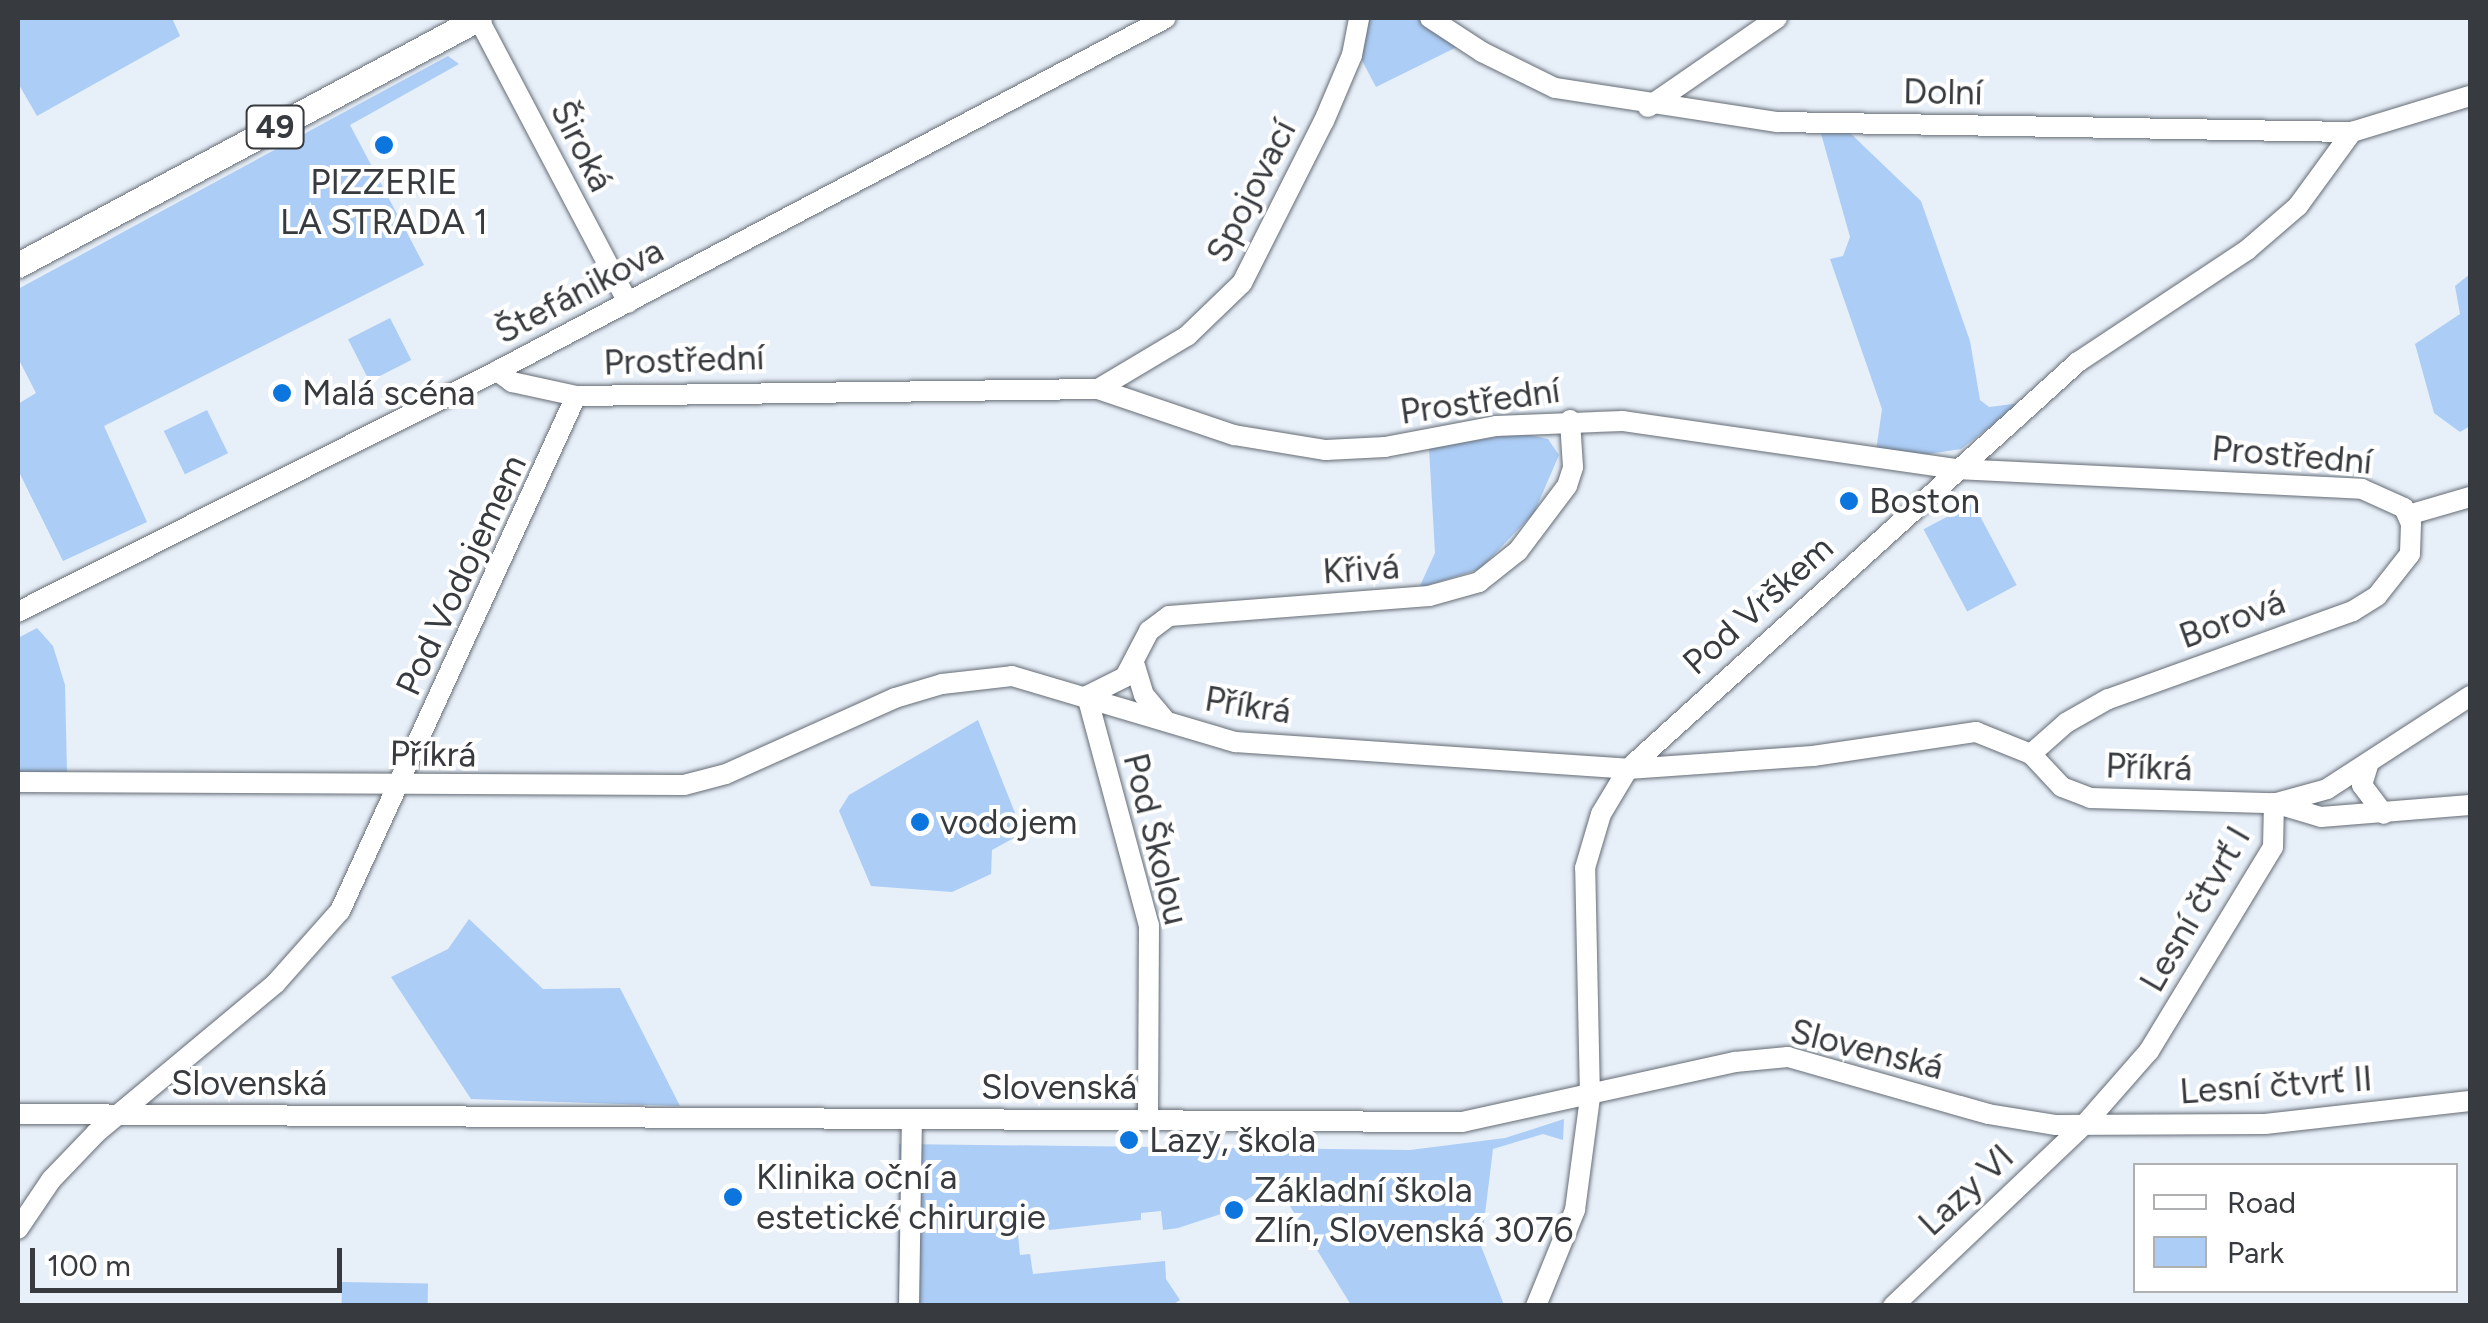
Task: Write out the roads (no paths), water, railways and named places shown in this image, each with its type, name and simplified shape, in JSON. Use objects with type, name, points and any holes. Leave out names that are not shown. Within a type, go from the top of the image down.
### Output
[{"type":"main road","name":"49","points":[[18,265],[478,18]]},
{"type":"street","name":"Široká","points":[[478,18],[628,303]]},
{"type":"street","name":"Štefánikova","points":[[18,612],[498,371],[1166,18]]},
{"type":"street","name":"Spojovací","points":[[1098,390],[1187,336],[1242,283],[1331,105],[1352,55],[1359,18]]},
{"type":"street","name":"Dolní","points":[[1430,18],[1482,52],[1555,88],[1648,107],[1777,122],[2352,132],[2470,96]]},
{"type":"street","points":[[1648,107],[1777,18]]},
{"type":"street","name":"Pod Vrškem","points":[[1536,1306],[1575,1210],[1590,1098],[1585,868],[1601,814],[1628,769],[2078,362],[2246,250],[2298,206],[2352,132]]},
{"type":"street","name":"Prostřední","points":[[498,371],[512,382],[576,396],[1098,390],[1234,435],[1326,450],[1570,420],[1623,421],[1956,469],[2362,488],[2391,497],[2408,515],[2470,497]]},
{"type":"street","name":"Pod Vodojemem","points":[[18,1228],[51,1180],[115,1116],[276,983],[340,912],[576,396]]},
{"type":"street","name":"Křivá","points":[[1087,696],[1110,688],[1135,666],[1148,632],[1170,616],[1429,596],[1479,582],[1518,551],[1567,486],[1573,467],[1570,420]]},
{"type":"street","name":"Borová","points":[[2031,754],[2066,723],[2108,699],[2343,614],[2377,596],[2410,554],[2408,515]]},
{"type":"street","points":[[1135,666],[1144,696],[1168,723]]},
{"type":"street","name":"Příkrá","points":[[18,782],[399,787],[684,785],[942,684],[1012,676],[1235,742],[1628,769],[1813,756],[1967,732],[2031,754],[2062,787],[2090,798],[2274,803],[2321,817],[2470,805]]},
{"type":"street","name":"Pod Školou","points":[[1087,696],[1150,924],[1148,1119]]},
{"type":"street","name":"Lesní čtvrť I","points":[[2085,1124],[2150,1051],[2272,847],[2274,803],[2315,794],[2470,696]]},
{"type":"street","points":[[2369,762],[2362,785],[2384,814]]},
{"type":"street","name":"Slovenská","points":[[18,1114],[1462,1122],[1590,1098],[1734,1062],[1788,1057],[1988,1114],[2085,1124]]},
{"type":"street","name":"Lesní čtvrť II","points":[[2085,1124],[2265,1124],[2470,1102]]},
{"type":"street","points":[[910,1306],[912,1120]]},
{"type":"street","name":"Lazy VI","points":[[1892,1306],[2085,1124]]},
{"type":"place","name":"PIZZERIE LA STRADA 1","points":[[384,145]]},
{"type":"place","name":"Malá scéna","points":[[282,393]]},
{"type":"place","name":"Boston","points":[[1849,501]]},
{"type":"place","name":"vodojem","points":[[920,822]]},
{"type":"place","name":"Lazy, škola","points":[[1129,1140]]},
{"type":"place","name":"Klinika oční a estetické chirurgie","points":[[733,1197]]},
{"type":"place","name":"Základní škola Zlín, Slovenská 3076","points":[[1234,1210]]}]
